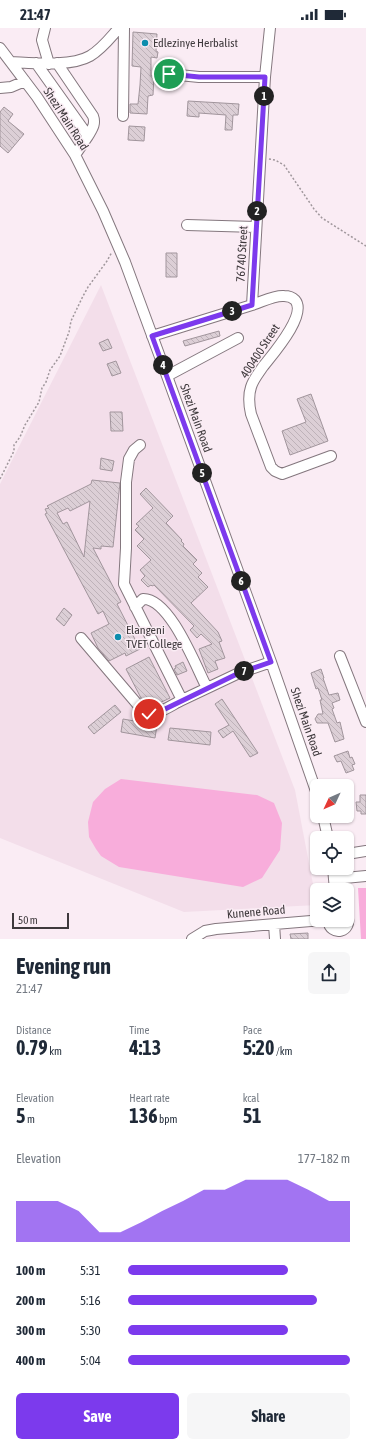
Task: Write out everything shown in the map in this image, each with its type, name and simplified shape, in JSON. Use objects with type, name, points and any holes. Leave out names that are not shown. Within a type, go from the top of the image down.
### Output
[{"type":"street","points":[[45,28],[42,40],[53,63],[95,120],[94,126],[75,155]]},
{"type":"street","points":[[11,62],[53,63],[81,60],[100,49],[119,28]]},
{"type":"street","points":[[123,116],[124,28]]},
{"type":"street","name":"76740 Street","points":[[252,305],[265,77],[270,28]]},
{"type":"street","name":"Shezi Main Road","points":[[0,48],[37,97],[75,155],[117,243],[271,662],[312,779]]},
{"type":"street","points":[[36,63],[88,136]]},
{"type":"street","points":[[169,74],[199,77],[265,77]]},
{"type":"street","points":[[0,88],[11,87],[25,81]]},
{"type":"street","points":[[187,225],[256,227]]},
{"type":"street","name":"400400 Street","points":[[252,305],[278,296],[290,296],[298,308],[297,315],[281,343],[254,380],[249,397],[251,414],[270,466],[275,471],[282,474],[331,456]]},
{"type":"street","points":[[152,336],[252,305]]},
{"type":"street","points":[[167,376],[238,338]]},
{"type":"street","points":[[140,445],[134,450],[129,459],[126,482],[126,548],[124,584],[182,700]]},
{"type":"street","points":[[135,607],[143,599],[148,599],[162,607],[180,634],[207,688]]},
{"type":"street","points":[[81,638],[144,712],[149,714],[159,712],[239,673],[271,662]]},
{"type":"street","points":[[340,656],[366,722]]},
{"type":"street","points":[[354,853],[366,851]]},
{"type":"street","points":[[334,875],[334,883]]},
{"type":"street","points":[[334,879],[366,876]]},
{"type":"street","name":"Kunene Road","points":[[192,939],[206,935],[216,929],[310,921]]},
{"type":"street","points":[[274,924],[275,939]]},
{"type":"street","points":[[331,927],[340,935],[347,927]]},
{"type":"path","points":[[261,158],[275,160],[284,165],[314,209],[322,218],[366,246]]},
{"type":"path","points":[[0,479],[14,451],[14,445],[39,402],[42,388],[46,382],[50,370],[60,356],[69,332],[71,321],[83,296],[107,261],[117,243]]},
{"type":"shaded area","name":"Elangeni TVET College","points":[[101,285],[295,790],[310,875],[313,883],[310,883],[310,905],[184,912],[0,838],[0,484]]},
{"type":"shaded area","points":[[121,779],[257,795],[274,803],[282,823],[280,850],[262,878],[243,887],[119,867],[101,856],[96,849],[89,837],[88,822],[93,802],[105,789]]},
{"type":"shaded area","points":[[358,888],[366,888],[366,939],[361,939]]},
{"type":"building","points":[[133,32],[157,34],[157,58],[151,57],[151,76],[154,76],[153,95],[148,96],[147,114],[130,113],[130,104],[138,104],[141,67],[132,66]]},
{"type":"building","points":[[188,101],[239,104],[238,115],[233,115],[232,130],[225,130],[226,115],[199,113],[199,117],[187,116]]},
{"type":"building","points":[[4,107],[13,114],[8,121],[24,134],[8,153],[0,146],[0,112]]},
{"type":"building","points":[[129,126],[145,127],[144,141],[128,140]]},
{"type":"building","points":[[166,253],[177,253],[177,277],[166,277]]},
{"type":"building","points":[[219,331],[220,336],[185,346],[183,341]]},
{"type":"building","points":[[108,339],[112,348],[103,351],[99,343]]},
{"type":"building","points":[[116,361],[121,373],[112,376],[107,364]]},
{"type":"building","points":[[311,394],[328,441],[290,455],[282,431],[306,422],[297,399]]},
{"type":"building","points":[[110,412],[122,412],[123,431],[111,431]]},
{"type":"building","points":[[101,458],[114,461],[112,471],[100,469]]},
{"type":"building","points":[[92,480],[120,483],[113,547],[101,546],[101,549],[93,548],[121,602],[117,604],[140,649],[126,656],[125,653],[109,661],[98,648],[91,633],[109,624],[103,611],[98,614],[45,514],[47,513],[45,509],[49,508],[47,506],[91,484]],"holes":[[[90,501],[84,557],[67,522],[63,524],[57,513],[68,508],[70,511]]]},
{"type":"building","points":[[146,488],[173,516],[166,523],[182,540],[181,541],[184,544],[183,546],[197,560],[193,564],[202,573],[198,577],[208,587],[191,603],[218,632],[222,641],[219,642],[225,658],[215,661],[218,669],[208,673],[199,649],[212,644],[201,634],[197,638],[190,630],[194,626],[154,585],[148,587],[141,580],[145,576],[140,570],[151,560],[137,546],[144,539],[135,530],[139,526],[136,524],[153,508],[140,494]]},
{"type":"building","points":[[64,608],[72,615],[64,626],[56,619]]},
{"type":"building","points":[[149,657],[170,698],[153,706],[148,706],[142,700],[126,669]]},
{"type":"building","points":[[183,662],[187,671],[177,675],[174,669],[176,668],[175,666]]},
{"type":"building","points":[[321,669],[329,695],[338,693],[340,700],[332,703],[334,708],[332,709],[337,723],[340,722],[344,739],[335,742],[328,723],[317,723],[315,719],[318,714],[323,714],[320,700],[322,700],[318,688],[316,689],[311,673]]},
{"type":"building","points":[[222,699],[258,753],[250,757],[233,731],[223,738],[218,731],[229,725],[215,704]]},
{"type":"building","points":[[115,705],[121,712],[94,734],[88,727]]},
{"type":"building","points":[[123,719],[157,725],[155,738],[121,732]]},
{"type":"building","points":[[170,728],[211,732],[210,745],[168,740]]},
{"type":"building","points":[[348,751],[350,758],[352,757],[355,764],[352,765],[354,770],[346,773],[341,761],[337,762],[334,756]]},
{"type":"building","points":[[360,795],[366,795],[366,814],[361,814],[361,811],[357,811],[356,802],[360,802]]},
{"type":"building","points":[[308,933],[308,939],[291,939],[290,934]]},
{"type":"place","name":"Edlezinye Herbalist","points":[[145,43]]},
{"type":"place","name":"Elangeni TVET College","points":[[118,637]]},
{"type":"route","points":[[149,714],[159,712],[239,673],[271,662],[152,336],[252,305],[265,77],[199,77],[169,74]]}]
